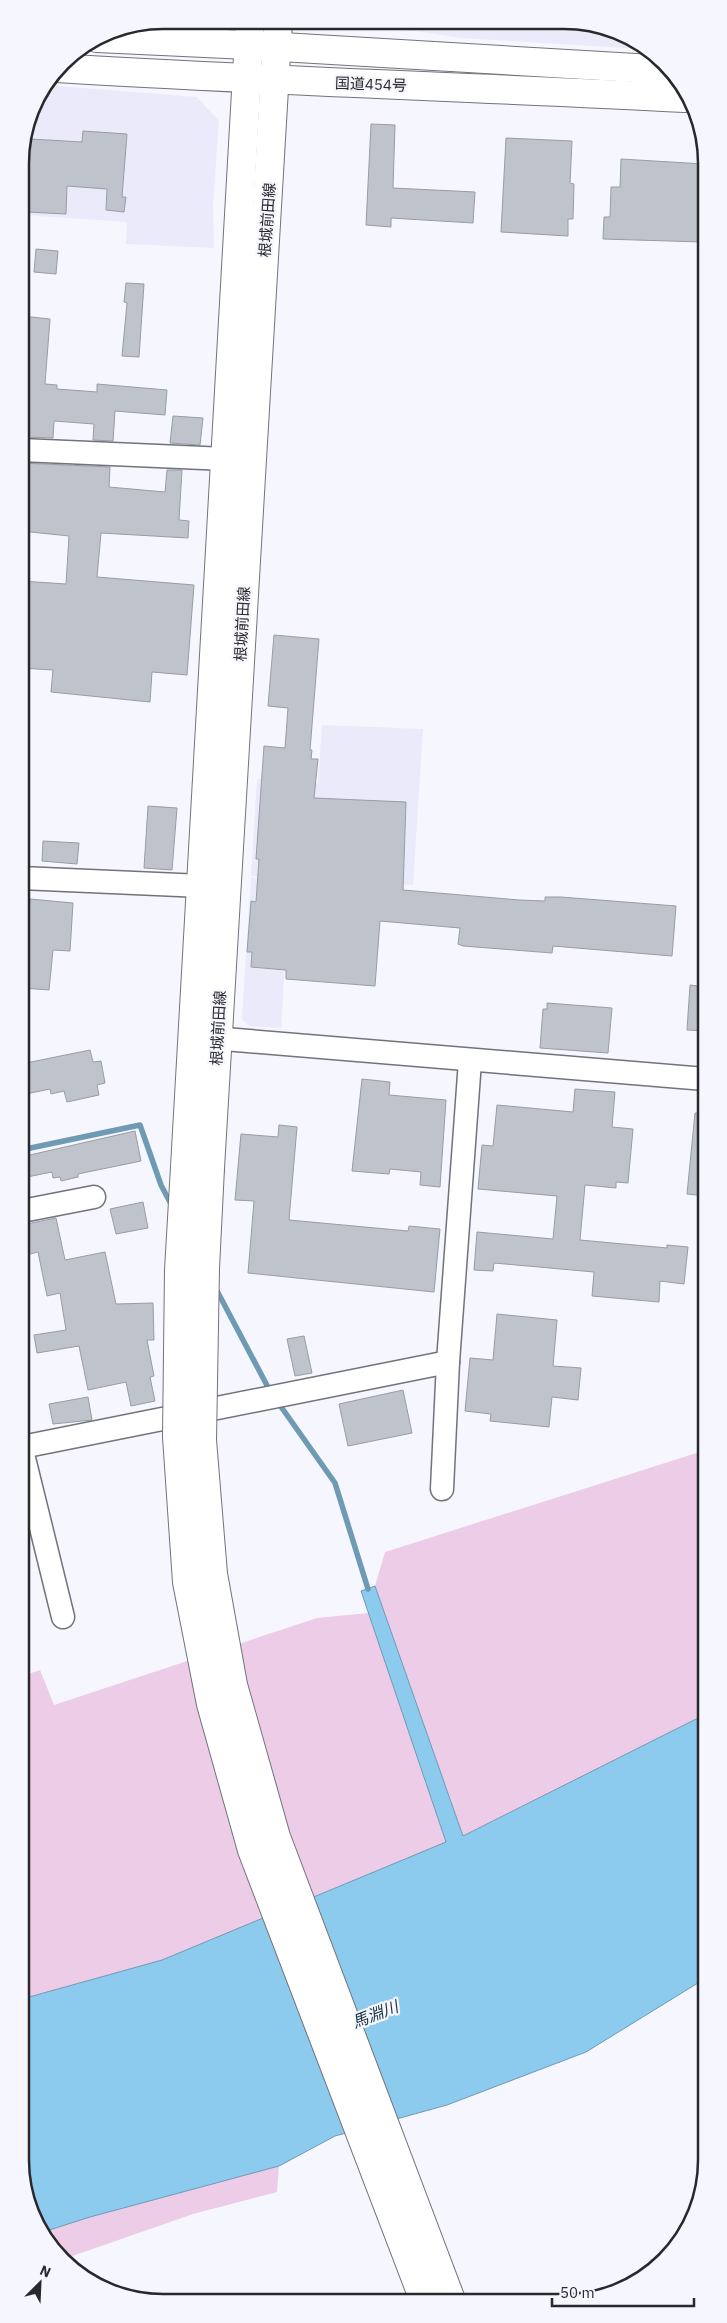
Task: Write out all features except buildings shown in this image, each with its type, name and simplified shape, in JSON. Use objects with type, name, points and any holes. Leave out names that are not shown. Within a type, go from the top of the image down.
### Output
[{"type":"main road","name":"国道454号","points":[[116,37],[249,33],[278,34],[660,69]]},
{"type":"main road","name":"根城前田線","points":[[206,1038],[202,886],[249,33]]},
{"type":"main road","name":"根城前田線","points":[[198,1167],[278,34]]},
{"type":"main road","name":"国道454号","points":[[67,69],[246,80],[504,88],[681,98]]},
{"type":"main road","points":[[198,1167],[179,1270],[177,1437],[187,1582],[211,1704],[252,1850],[422,2294]]},
{"type":"main road","points":[[198,1167],[206,1268],[202,1440],[213,1574],[233,1685],[276,1836],[449,2294]]},
{"type":"street","points":[[29,450],[226,459]]},
{"type":"street","points":[[29,878],[202,886]]},
{"type":"street","points":[[206,1038],[470,1061],[698,1077]]},
{"type":"street","points":[[442,1489],[448,1362],[470,1061]]},
{"type":"street","points":[[29,1210],[94,1197]]},
{"type":"street","points":[[29,1447],[448,1362]]},
{"type":"street","points":[[29,1477],[63,1617]]},
{"type":"shaded area","points":[[385,29],[582,30],[607,36],[635,49],[461,38],[415,31]]},
{"type":"shaded area","points":[[53,86],[197,97],[219,121],[213,204],[214,248],[126,244],[127,222],[29,215],[29,154],[33,128],[39,111]]},
{"type":"shaded area","points":[[322,725],[423,729],[413,885],[251,876],[257,779],[318,783]]},
{"type":"shaded area","points":[[251,878],[290,881],[281,1028],[249,1026],[242,1019]]},
{"type":"shaded area","points":[[698,1453],[698,1718],[463,1836],[375,1586],[385,1552]]},
{"type":"shaded area","points":[[369,1613],[446,1842],[162,1960],[29,1997],[29,1674],[40,1670],[54,1705],[317,1618]]},
{"type":"shaded area","points":[[279,2166],[277,2192],[193,2214],[70,2257],[48,2230],[90,2217]]},
{"type":"water","name":"馬淵川","points":[[375,1586],[463,1836],[698,1718],[698,1983],[586,2052],[447,2105],[335,2136],[279,2166],[90,2217],[48,2230],[36,2203],[30,2178],[29,1997],[162,1960],[446,1842],[361,1591]]},
{"type":"waterway","points":[[29,1148],[140,1125],[161,1185],[172,1206]]},
{"type":"waterway","points":[[215,1287],[270,1391]]},
{"type":"waterway","points":[[277,1401],[335,1483],[368,1589]]}]
